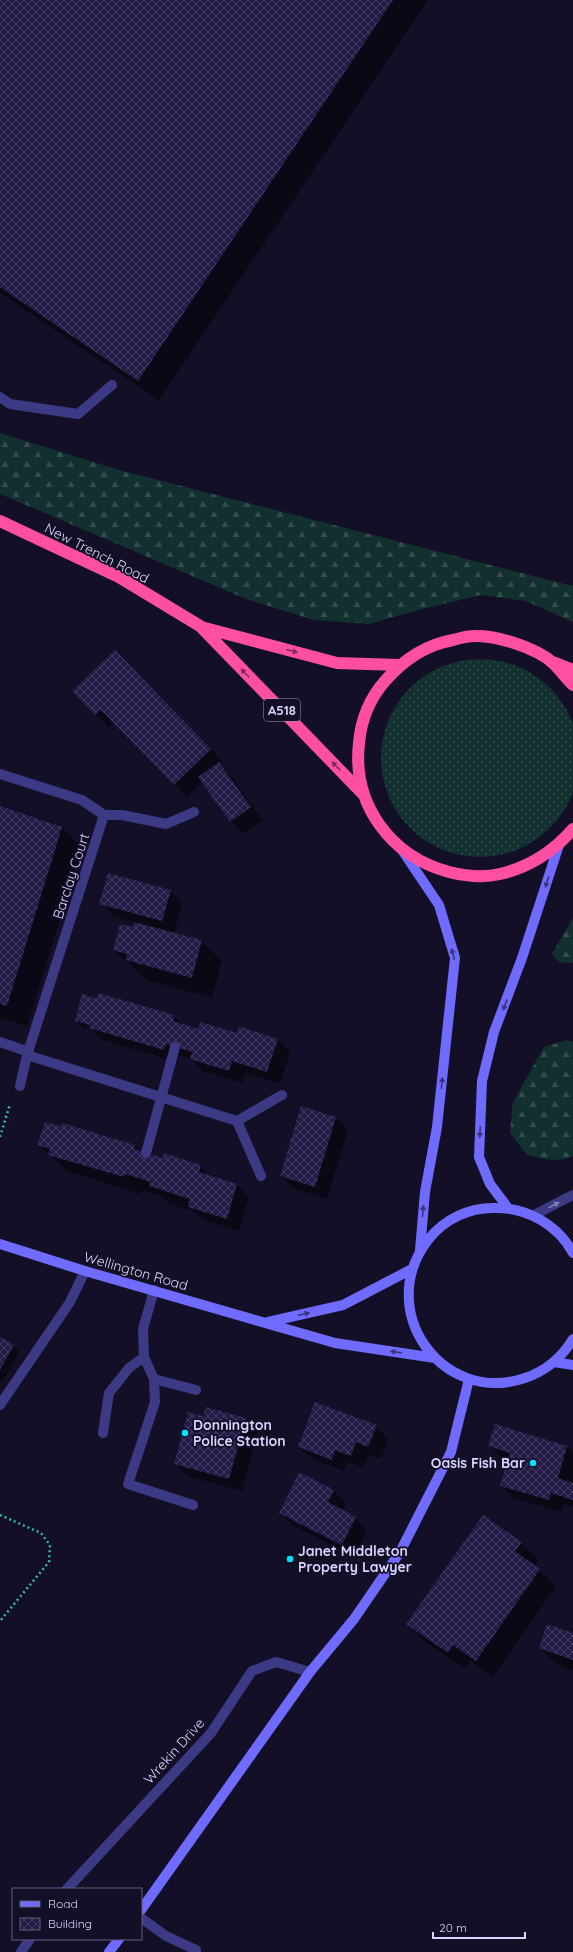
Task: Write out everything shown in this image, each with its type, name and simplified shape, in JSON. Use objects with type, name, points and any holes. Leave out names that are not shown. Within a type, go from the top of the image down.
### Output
[{"type":"highway","name":"New Trench Road","points":[[0,521],[119,578],[200,626],[363,794]]},
{"type":"highway","name":"New Trench Road","points":[[200,626],[337,663],[399,665]]},
{"type":"highway","points":[[573,670],[552,662],[516,642],[475,636],[434,643],[399,665],[375,692],[361,725],[357,760],[363,794],[378,825],[402,850],[431,867],[465,876],[498,875],[531,864],[559,845],[573,829]]},
{"type":"highway","points":[[552,662],[573,685]]},
{"type":"street","points":[[0,397],[10,404],[78,414],[112,385]]},
{"type":"street","points":[[0,774],[82,800],[104,815],[122,815],[166,824],[194,812]]},
{"type":"street","name":"Barclay Court","points":[[20,1086],[28,1053],[104,815]]},
{"type":"street","points":[[508,1208],[490,1184],[479,1157],[482,1081],[494,1032],[522,958],[559,845]]},
{"type":"street","points":[[402,850],[438,905],[455,958],[437,1127],[425,1192],[420,1250]]},
{"type":"street","points":[[0,1042],[28,1053],[237,1121],[282,1095]]},
{"type":"street","points":[[146,1153],[175,1046]]},
{"type":"street","points":[[237,1121],[261,1176]]},
{"type":"street","points":[[534,1215],[573,1195]]},
{"type":"street","points":[[573,1253],[568,1244],[553,1228],[534,1215],[508,1208],[487,1208],[467,1212],[449,1221],[433,1234],[420,1250],[412,1269],[408,1288],[409,1307],[414,1326],[423,1343],[435,1358],[450,1371],[468,1379],[491,1384],[513,1382],[535,1375],[554,1362],[568,1348],[573,1339]]},
{"type":"street","name":"Wellington Road","points":[[0,1244],[86,1271],[335,1343],[435,1358]]},
{"type":"street","name":"Wellington Road","points":[[266,1322],[343,1305],[412,1269]]},
{"type":"street","points":[[0,1405],[70,1302],[86,1271]]},
{"type":"street","points":[[154,1290],[143,1329],[144,1358],[154,1379],[155,1402],[128,1484],[193,1505]]},
{"type":"street","points":[[103,1433],[109,1393],[129,1368],[144,1358]]},
{"type":"street","points":[[554,1362],[573,1365]]},
{"type":"street","points":[[154,1379],[196,1390]]},
{"type":"street","points":[[142,1909],[310,1672],[354,1619],[400,1552],[451,1452],[468,1379]]},
{"type":"street","name":"Wrekin Drive","points":[[67,1888],[211,1733],[252,1671],[276,1662],[310,1672]]},
{"type":"street","points":[[142,1919],[166,1936],[196,1950],[195,1952]]},
{"type":"street","points":[[21,1952],[29,1940]]},
{"type":"street","points":[[109,1952],[118,1940]]},
{"type":"path","points":[[0,1137],[10,1102],[20,1086]]},
{"type":"path","points":[[0,1515],[41,1533],[50,1545],[49,1562],[0,1621]]},
{"type":"green space","points":[[0,433],[119,470],[573,586],[573,622],[526,601],[480,595],[369,624],[314,620],[246,599],[0,494]]},
{"type":"green space","points":[[470,659],[490,659],[509,663],[527,671],[543,681],[557,695],[574,727],[574,789],[567,805],[557,821],[543,835],[527,845],[509,853],[490,857],[470,857],[451,853],[433,845],[417,835],[403,821],[393,805],[385,787],[381,768],[381,748],[385,729],[393,711],[403,695],[417,681],[433,671],[451,663]]},
{"type":"green space","points":[[573,918],[573,963],[559,962],[552,954]]},
{"type":"green space","points":[[566,1040],[573,1042],[573,1156],[556,1160],[527,1155],[510,1133],[513,1102],[544,1047]]},
{"type":"building","points":[[0,0],[393,0],[138,381],[0,287]]},
{"type":"building","points":[[115,650],[211,749],[174,785],[101,710],[95,715],[72,691]]},
{"type":"building","points":[[219,762],[251,807],[230,822],[198,777]]},
{"type":"building","points":[[0,806],[62,827],[7,1006],[0,1004]]},
{"type":"building","points":[[108,873],[171,890],[162,921],[99,904]]},
{"type":"building","points":[[134,922],[202,940],[192,978],[126,960],[127,954],[113,950],[120,924],[133,927]]},
{"type":"building","points":[[99,993],[174,1015],[173,1021],[198,1029],[200,1022],[237,1033],[239,1026],[278,1039],[267,1072],[232,1061],[229,1071],[190,1059],[192,1052],[166,1044],[164,1050],[89,1028],[90,1025],[75,1021],[82,994],[97,999]]},
{"type":"building","points":[[301,1106],[336,1117],[315,1187],[280,1176]]},
{"type":"building","points":[[45,1122],[61,1126],[62,1123],[135,1145],[134,1149],[163,1158],[164,1153],[201,1165],[199,1172],[237,1184],[227,1219],[188,1207],[190,1199],[149,1186],[151,1182],[125,1174],[124,1177],[48,1155],[50,1149],[37,1145]]},
{"type":"building","points":[[0,1337],[14,1345],[0,1370]]},
{"type":"building","points":[[315,1402],[377,1425],[368,1447],[356,1442],[351,1456],[335,1450],[332,1460],[298,1447]]},
{"type":"building","points":[[206,1407],[246,1418],[229,1479],[174,1464],[188,1412],[203,1416]]},
{"type":"building","points":[[495,1424],[567,1446],[558,1478],[573,1483],[573,1500],[551,1493],[549,1500],[500,1486],[510,1453],[488,1446]]},
{"type":"building","points":[[299,1472],[334,1490],[328,1502],[356,1517],[342,1545],[279,1513]]},
{"type":"building","points":[[483,1515],[522,1542],[515,1551],[540,1569],[476,1661],[453,1645],[448,1653],[406,1624]]},
{"type":"building","points":[[547,1624],[573,1633],[573,1660],[539,1648]]},
{"type":"place","name":"Donnington Police Station","points":[[185,1433]]},
{"type":"place","name":"Oasis Fish Bar","points":[[533,1463]]},
{"type":"place","name":"Janet Middleton Property Lawyer","points":[[290,1559]]}]
